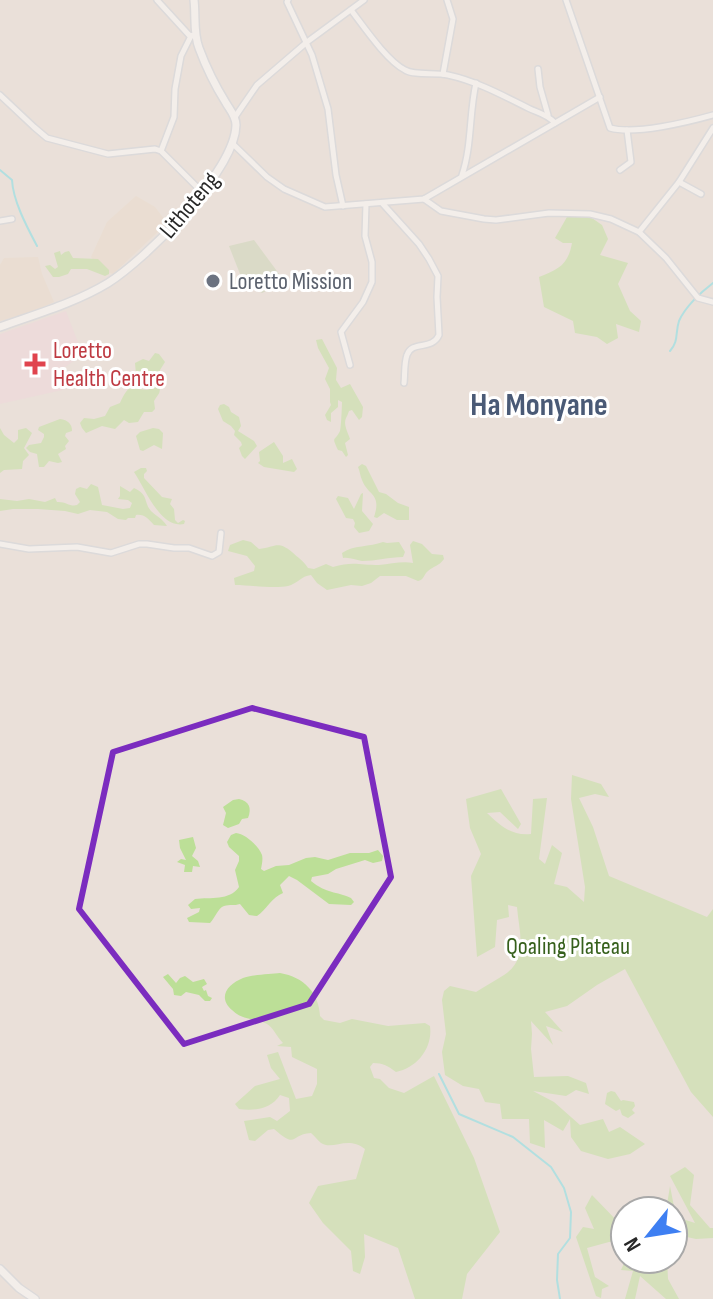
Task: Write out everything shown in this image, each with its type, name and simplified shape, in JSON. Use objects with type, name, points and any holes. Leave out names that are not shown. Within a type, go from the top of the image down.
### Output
[{"type":"main road","points":[[194,0],[193,36],[235,117]]},
{"type":"main road","name":"Lithoteng","points":[[0,327],[108,283],[156,244],[202,192],[229,154],[235,117]]},
{"type":"main road","points":[[0,1269],[35,1299]]},
{"type":"street","points":[[157,0],[193,36],[181,56],[174,117],[161,151]]},
{"type":"street","points":[[288,0],[312,55],[328,109],[343,206]]},
{"type":"street","points":[[235,117],[257,85],[362,0]]},
{"type":"street","points":[[443,74],[453,19],[447,0]]},
{"type":"street","points":[[566,0],[610,128],[627,130],[678,124],[713,115]]},
{"type":"street","points":[[351,10],[372,38],[403,70],[443,74],[476,83],[548,115]]},
{"type":"street","points":[[538,69],[548,115],[555,123]]},
{"type":"street","points":[[462,175],[467,162],[476,83]]},
{"type":"street","points":[[0,95],[47,138],[108,154],[161,151],[202,192]]},
{"type":"street","points":[[233,144],[284,189],[325,207],[424,199],[600,97]]},
{"type":"street","points":[[639,232],[679,182],[713,128]]},
{"type":"street","points":[[620,170],[631,162],[627,130]]},
{"type":"street","points":[[679,182],[701,194]]},
{"type":"street","points":[[424,199],[441,211],[484,219],[549,213],[590,214],[611,219],[639,232],[666,258],[698,298],[713,302]]},
{"type":"street","points":[[382,203],[414,238],[438,276],[438,340],[407,352],[404,383]]},
{"type":"street","points":[[350,365],[341,332],[363,302],[372,282],[372,262],[365,236],[366,204]]},
{"type":"street","points":[[0,221],[12,219]]},
{"type":"street","points":[[0,544],[29,549],[77,547],[111,553],[147,544],[189,548],[212,556],[219,552],[221,533]]},
{"type":"highlighted area","points":[[252,708],[364,737],[391,877],[309,1004],[184,1044],[79,909],[113,752]]},
{"type":"shaded area","points":[[136,196],[155,207],[167,223],[113,274],[103,271],[91,257],[107,222]]},
{"type":"shaded area","points":[[38,257],[54,302],[0,321],[0,265],[4,258]]},
{"type":"shaded area","name":"Loretto Health Centre","points":[[66,311],[83,355],[56,373],[63,390],[0,404],[0,334]]},
{"type":"green space","points":[[589,216],[602,225],[608,239],[600,255],[628,263],[618,284],[630,311],[641,321],[639,332],[616,324],[618,338],[607,344],[597,337],[575,333],[573,321],[544,307],[539,277],[557,269],[568,256],[572,243],[563,243],[555,238],[567,217]]},
{"type":"green space","points":[[254,240],[285,282],[262,293],[242,279],[229,246]]},
{"type":"green space","points":[[60,251],[61,255],[69,251],[73,258],[98,259],[109,274],[105,276],[87,269],[71,269],[68,274],[53,277],[45,266],[58,267],[54,253]]},
{"type":"green space","points":[[322,339],[337,368],[336,380],[341,388],[350,384],[363,407],[359,420],[352,410],[346,418],[345,426],[350,439],[345,443],[346,457],[338,450],[334,440],[340,429],[342,402],[338,400],[338,407],[331,413],[331,422],[325,415],[331,405],[330,389],[325,379],[329,368],[316,340]]},
{"type":"green space","points":[[155,353],[165,362],[160,370],[160,380],[139,378],[135,363],[143,359],[149,361]]},
{"type":"green space","points":[[158,383],[160,388],[154,401],[155,409],[144,412],[138,422],[124,420],[115,429],[102,426],[86,433],[82,428],[80,423],[84,418],[105,416],[110,407],[120,403],[131,387],[136,385],[139,389],[147,390]]},
{"type":"green space","points":[[224,404],[239,417],[241,426],[238,431],[257,446],[245,459],[239,448],[241,442],[231,426],[223,421],[218,409]]},
{"type":"green space","points":[[60,419],[69,423],[72,431],[65,436],[69,441],[66,449],[58,454],[62,462],[49,461],[44,467],[39,467],[37,454],[26,448],[41,443],[44,434],[38,430],[39,427]]},
{"type":"green space","points":[[0,428],[14,443],[18,439],[18,430],[26,428],[32,433],[24,448],[29,455],[23,461],[22,469],[0,473]]},
{"type":"green space","points":[[153,428],[163,433],[162,449],[154,445],[140,450],[136,436]]},
{"type":"green space","points":[[274,442],[283,456],[283,463],[292,459],[297,469],[294,472],[264,467],[258,463],[259,452]]},
{"type":"green space","points":[[362,464],[379,492],[409,507],[409,520],[397,520],[384,513],[374,517],[376,503],[361,478],[358,467]]},
{"type":"green space","points":[[146,468],[144,478],[162,497],[172,499],[170,504],[175,520],[178,523],[183,520],[184,524],[175,524],[168,520],[154,506],[134,472]]},
{"type":"green space","points":[[91,484],[98,487],[102,505],[123,509],[130,508],[132,503],[118,499],[120,486],[130,492],[134,488],[167,526],[154,525],[142,515],[126,520],[107,512],[90,510],[78,514],[38,509],[0,511],[0,499],[45,502],[55,498],[57,502],[77,505],[80,502],[75,494],[76,489],[87,489]]},
{"type":"green space","points":[[363,493],[362,511],[373,524],[369,531],[359,533],[353,519],[346,518],[336,499],[338,496],[348,498],[354,509]]},
{"type":"green space","points":[[243,540],[259,549],[283,546],[308,568],[314,569],[326,564],[333,567],[413,563],[410,545],[413,541],[422,544],[432,554],[443,555],[444,559],[418,581],[406,576],[380,576],[362,586],[327,590],[311,575],[282,587],[235,585],[234,578],[254,571],[255,566],[247,556],[228,551],[230,545]]},
{"type":"green space","points":[[399,542],[405,552],[403,557],[362,561],[343,558],[342,553],[346,550]]},
{"type":"green space","name":"Qoaling Plateau","points":[[572,775],[601,784],[609,797],[595,794],[579,798],[593,827],[609,876],[707,917],[713,909],[713,1117],[691,1092],[625,969],[567,1006],[545,1012],[563,1032],[546,1026],[553,1045],[531,1021],[534,1077],[568,1076],[586,1083],[589,1094],[576,1090],[566,1096],[533,1091],[554,1102],[580,1125],[603,1119],[609,1132],[620,1127],[645,1144],[630,1154],[608,1159],[581,1151],[571,1137],[570,1119],[563,1131],[544,1120],[545,1148],[530,1143],[529,1119],[502,1119],[500,1104],[485,1102],[479,1089],[463,1086],[445,1075],[442,1052],[446,1034],[442,1000],[444,991],[450,986],[476,992],[512,969],[521,944],[517,907],[508,905],[509,917],[497,920],[495,947],[477,957],[471,876],[481,854],[470,828],[466,799],[501,789],[521,824],[518,829],[500,812],[487,813],[507,829],[531,834],[533,799],[547,798],[539,859],[545,864],[552,845],[562,853],[554,884],[567,887],[584,902],[585,887],[571,799]]},
{"type":"green space","points":[[239,799],[249,806],[248,818],[228,828],[223,825],[226,813],[223,807]]},
{"type":"green space","points":[[236,833],[258,847],[262,857],[261,869],[264,871],[306,858],[328,860],[350,853],[378,850],[383,856],[382,861],[373,863],[365,860],[312,877],[311,881],[322,888],[351,898],[354,902],[351,905],[329,904],[289,876],[280,885],[283,893],[257,916],[249,915],[240,904],[226,905],[210,923],[189,922],[187,918],[199,912],[200,908],[191,909],[188,905],[195,899],[225,896],[239,887],[235,870],[239,856],[227,842]]},
{"type":"green space","points":[[193,837],[196,848],[192,856],[200,867],[193,866],[192,872],[184,872],[185,865],[177,862],[186,860],[179,840]]},
{"type":"green space","points":[[280,973],[296,978],[309,987],[324,1020],[340,1023],[352,1019],[388,1026],[425,1023],[430,1026],[426,1049],[411,1066],[396,1072],[380,1064],[373,1063],[370,1067],[374,1078],[404,1093],[434,1076],[474,1158],[500,1232],[467,1274],[462,1299],[415,1299],[398,1248],[364,1234],[365,1257],[360,1274],[353,1271],[351,1251],[323,1223],[309,1203],[318,1186],[356,1179],[365,1149],[352,1143],[326,1145],[311,1133],[291,1140],[274,1129],[255,1141],[249,1140],[244,1121],[270,1117],[277,1121],[290,1111],[289,1098],[280,1095],[272,1103],[257,1109],[239,1109],[235,1104],[255,1086],[280,1079],[271,1068],[267,1055],[278,1052],[296,1099],[312,1096],[317,1084],[317,1069],[292,1057],[291,1047],[277,1046],[283,1043],[269,1025],[236,1014],[225,1000],[229,987],[243,978]]},
{"type":"green space","points":[[168,974],[176,983],[185,976],[193,982],[204,979],[207,984],[202,987],[212,998],[205,1001],[199,995],[186,992],[181,996],[174,995],[163,977]]},
{"type":"green space","points":[[611,1091],[621,1101],[634,1102],[632,1110],[635,1113],[628,1118],[622,1115],[620,1109],[616,1111],[605,1104],[607,1093]]},
{"type":"green space","points":[[685,1167],[694,1175],[690,1205],[713,1228],[713,1238],[689,1237],[689,1221],[695,1223],[689,1212],[689,1195],[680,1195],[670,1176]]},
{"type":"green space","points":[[592,1195],[609,1213],[609,1242],[587,1248],[595,1277],[609,1286],[602,1289],[601,1298],[596,1296],[576,1237],[583,1227],[594,1229],[585,1208]]},
{"type":"green space","points":[[632,1275],[668,1275],[679,1299],[666,1299],[640,1276],[635,1299],[625,1299]]},
{"type":"waterway","points":[[0,170],[12,180],[18,205],[37,246]]},
{"type":"waterway","points":[[670,351],[675,344],[682,316],[713,283]]},
{"type":"waterway","points":[[439,1074],[459,1114],[513,1137],[551,1167],[564,1188],[571,1212],[570,1238],[558,1254],[560,1299]]},
{"type":"place","name":"Loretto Mission","points":[[213,281]]},
{"type":"place","name":"Loretto Health Centre","points":[[35,364]]},
{"type":"district","name":"Ha Monyane","points":[[539,404]]}]
